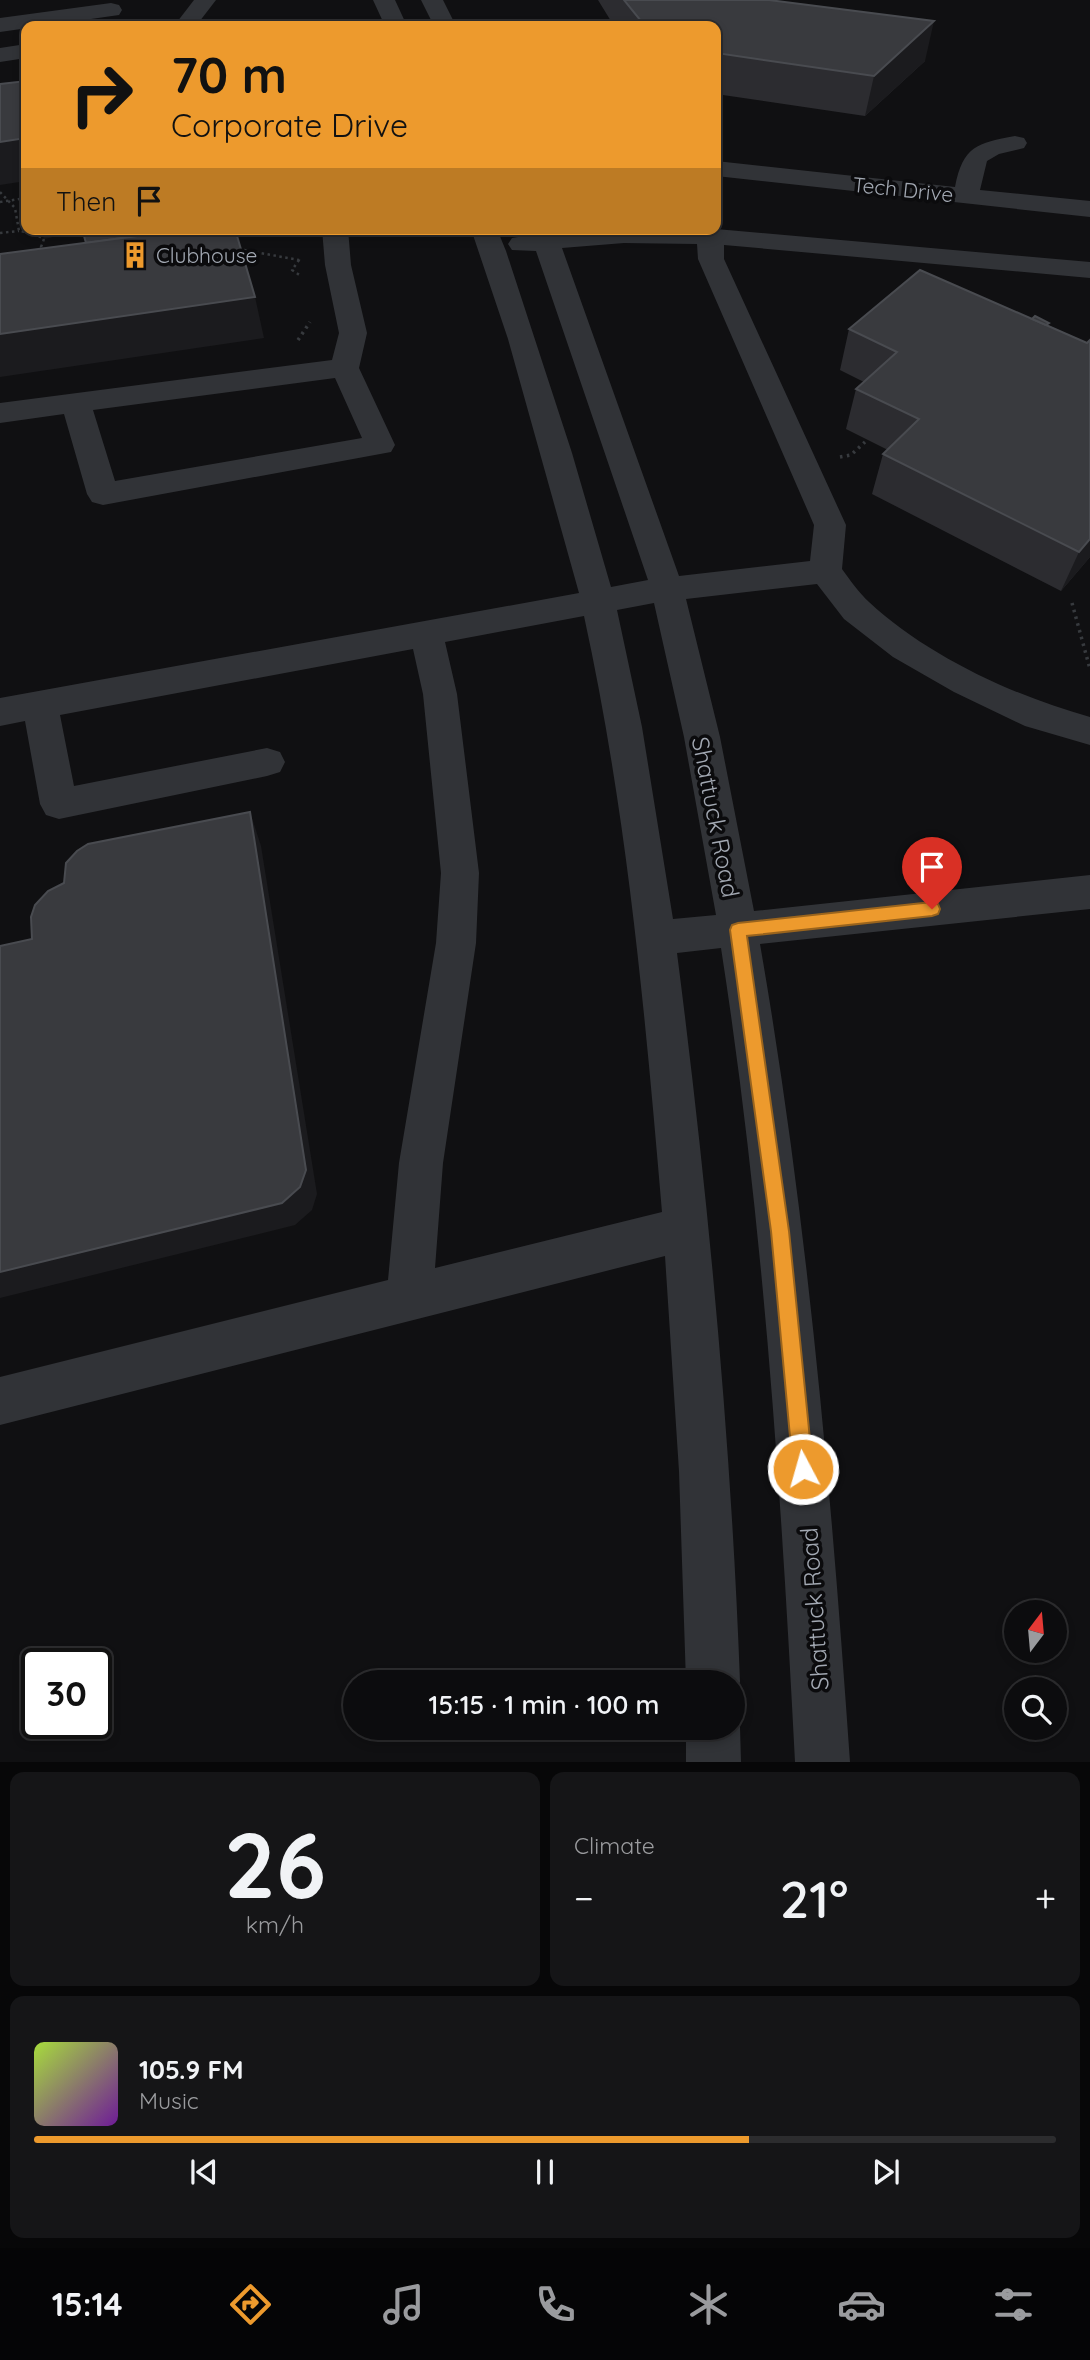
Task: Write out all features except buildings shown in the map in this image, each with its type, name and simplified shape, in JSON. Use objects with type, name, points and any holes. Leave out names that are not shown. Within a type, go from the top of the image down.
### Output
[{"type":"street","points":[[189,21],[205,0]]},
{"type":"street","points":[[384,0],[394,21]]},
{"type":"street","points":[[432,0],[442,21]]},
{"type":"street","points":[[24,21],[111,10]]},
{"type":"street","points":[[0,24],[21,21]]},
{"type":"street","points":[[0,55],[21,52]]},
{"type":"street","points":[[966,195],[973,160],[986,148],[1014,143]]},
{"type":"street","name":"Tech Drive","points":[[721,170],[1090,209]]},
{"type":"street","points":[[76,403],[103,494],[380,445],[345,368],[353,332],[338,265],[336,235]]},
{"type":"street","points":[[543,235],[487,239],[574,507],[598,601],[631,769],[657,938],[686,1228],[703,1438],[713,1670]]},
{"type":"street","name":"Shattuck Road","points":[[543,235],[578,326],[667,589],[708,765],[738,930],[780,1231],[811,1549],[823,1762]]},
{"type":"street","points":[[681,235],[1090,270]]},
{"type":"street","points":[[710,236],[711,259],[830,525],[825,571],[856,610],[905,648],[966,683],[1038,716],[1090,731]]},
{"type":"street","points":[[0,412],[345,368]]},
{"type":"street","points":[[0,712],[667,589],[825,571]]},
{"type":"street","points":[[410,1298],[421,1163],[456,943],[460,873],[440,694],[426,633]]},
{"type":"street","points":[[40,704],[60,804],[267,762]]},
{"type":"street","points":[[657,938],[1090,892]]},
{"type":"street","points":[[0,1401],[686,1228]]},
{"type":"street","points":[[713,1740],[714,1762]]},
{"type":"path","points":[[0,192],[12,200],[18,216],[19,231],[0,233]]},
{"type":"path","points":[[0,202],[21,199]]},
{"type":"path","points":[[37,235],[44,239],[41,247],[49,254]]},
{"type":"path","points":[[229,247],[299,260],[298,252]]},
{"type":"path","points":[[833,458],[851,455],[865,442]]},
{"type":"path","points":[[1072,603],[1090,669]]},
{"type":"place","name":"Clubhouse","points":[[135,255]]},
{"type":"route","points":[[803,1469],[780,1231],[756,1041],[738,930],[932,909]]}]
